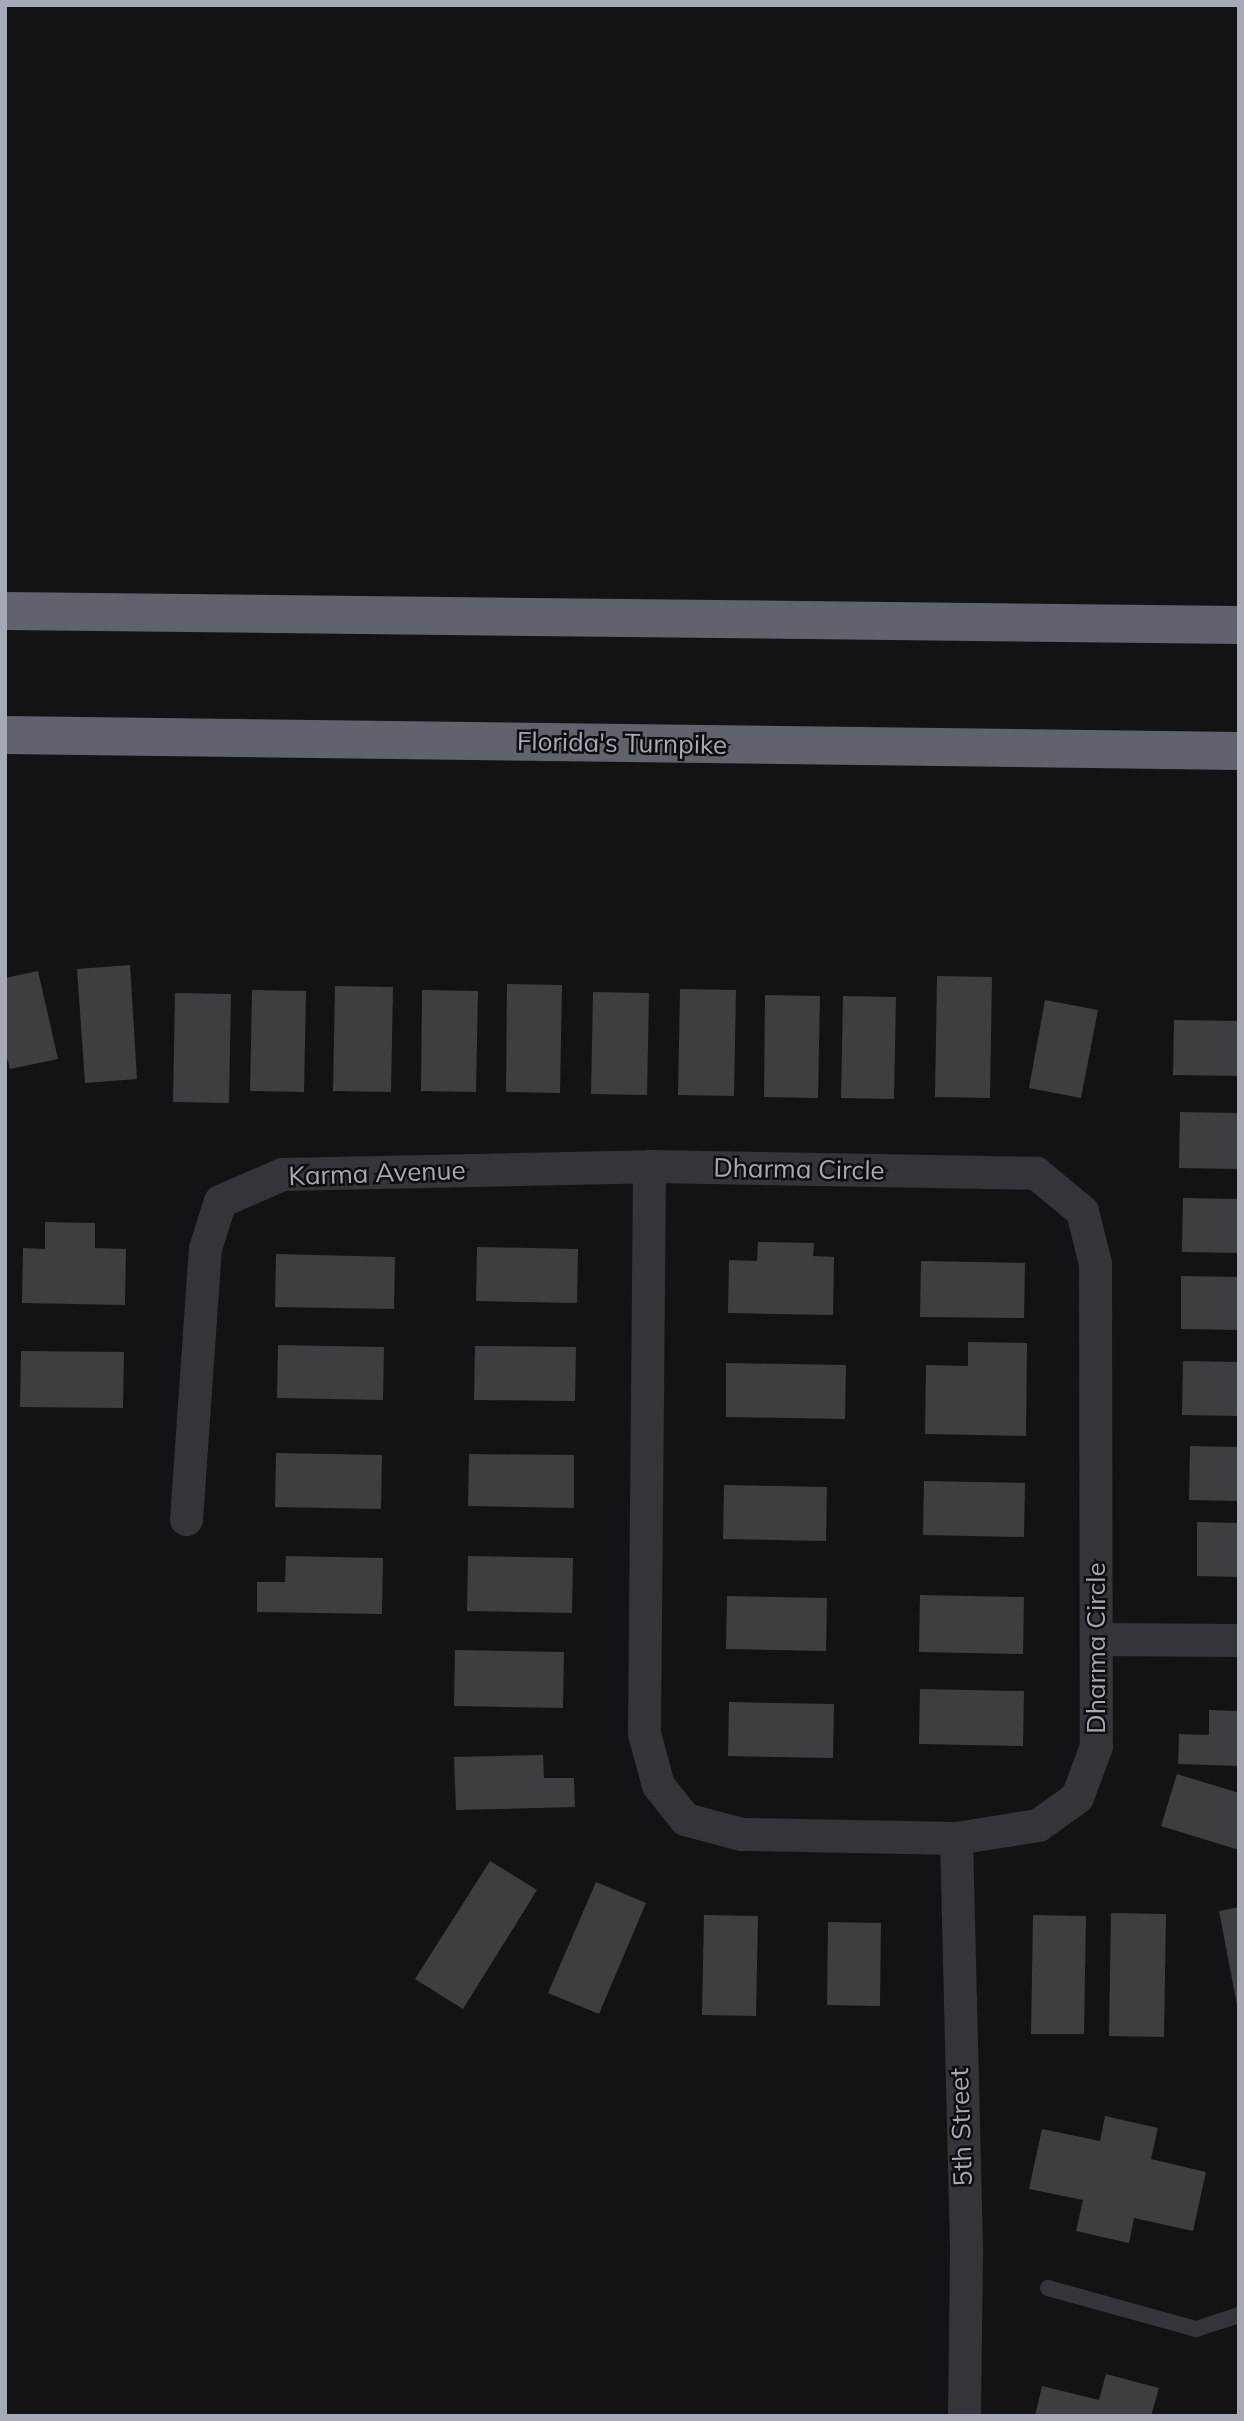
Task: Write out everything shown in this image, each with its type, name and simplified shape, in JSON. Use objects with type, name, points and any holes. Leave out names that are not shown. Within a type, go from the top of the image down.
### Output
[{"type":"highway","points":[[5,611],[1239,625]]},
{"type":"highway","name":"Florida's Turnpike","points":[[5,735],[1239,751]]},
{"type":"street","name":"Karma Avenue","points":[[186,1519],[205,1248],[220,1201],[282,1174],[649,1166]]},
{"type":"street","name":"Dharma Circle","points":[[649,1166],[1036,1173],[1082,1211],[1096,1263],[1096,1746],[1077,1797],[1038,1825],[956,1838],[741,1834],[685,1819],[658,1785],[644,1733],[649,1166]]},
{"type":"street","points":[[1096,1639],[1239,1640]]},
{"type":"street","name":"5th Street","points":[[956,1838],[966,2253],[964,2416]]},
{"type":"lane","points":[[1048,2288],[1196,2329],[1239,2315]]},
{"type":"building","points":[[130,965],[137,1079],[85,1083],[77,969]]},
{"type":"building","points":[[38,971],[58,1059],[10,1069],[5,1050],[5,978]]},
{"type":"building","points":[[937,976],[992,977],[990,1098],[935,1097]]},
{"type":"building","points":[[507,984],[562,985],[560,1093],[506,1092]]},
{"type":"building","points":[[335,986],[393,987],[391,1092],[333,1091]]},
{"type":"building","points":[[680,989],[736,990],[734,1096],[678,1095]]},
{"type":"building","points":[[252,990],[306,991],[304,1092],[250,1091]]},
{"type":"building","points":[[422,990],[478,991],[476,1092],[421,1091]]},
{"type":"building","points":[[593,992],[649,993],[647,1095],[591,1094]]},
{"type":"building","points":[[175,993],[231,994],[229,1103],[173,1102]]},
{"type":"building","points":[[765,995],[820,996],[818,1098],[764,1097]]},
{"type":"building","points":[[843,996],[896,997],[894,1099],[841,1098]]},
{"type":"building","points":[[1045,1000],[1098,1010],[1081,1098],[1029,1088]]},
{"type":"building","points":[[1174,1020],[1239,1021],[1239,1076],[1173,1075]]},
{"type":"building","points":[[1180,1112],[1239,1113],[1239,1169],[1179,1168]]},
{"type":"building","points":[[1183,1198],[1239,1199],[1239,1253],[1182,1252]]},
{"type":"building","points":[[45,1222],[95,1223],[95,1248],[126,1249],[125,1305],[22,1303],[23,1248],[45,1249]]},
{"type":"building","points":[[758,1242],[814,1243],[813,1256],[834,1257],[833,1315],[728,1313],[729,1260],[757,1261]]},
{"type":"building","points":[[477,1247],[578,1249],[577,1303],[476,1301]]},
{"type":"building","points":[[276,1254],[395,1257],[394,1309],[275,1307]]},
{"type":"building","points":[[921,1261],[1025,1263],[1024,1318],[920,1317]]},
{"type":"building","points":[[1181,1276],[1239,1277],[1239,1330],[1181,1329]]},
{"type":"building","points":[[968,1342],[1027,1343],[1026,1436],[925,1434],[926,1365],[968,1366]]},
{"type":"building","points":[[278,1345],[384,1347],[383,1400],[277,1398]]},
{"type":"building","points":[[475,1346],[576,1347],[575,1401],[474,1400]]},
{"type":"building","points":[[21,1351],[124,1352],[123,1408],[20,1407]]},
{"type":"building","points":[[1183,1361],[1239,1362],[1239,1416],[1182,1415]]},
{"type":"building","points":[[726,1363],[846,1365],[845,1419],[726,1417]]},
{"type":"building","points":[[1190,1446],[1239,1447],[1239,1501],[1189,1500]]},
{"type":"building","points":[[276,1453],[382,1455],[381,1509],[275,1507]]},
{"type":"building","points":[[469,1454],[574,1455],[574,1508],[468,1506]]},
{"type":"building","points":[[924,1481],[1025,1483],[1024,1537],[923,1535]]},
{"type":"building","points":[[724,1485],[827,1487],[826,1541],[723,1539]]},
{"type":"building","points":[[1197,1522],[1239,1523],[1239,1577],[1197,1576]]},
{"type":"building","points":[[286,1556],[383,1558],[382,1614],[257,1612],[257,1582],[285,1582]]},
{"type":"building","points":[[468,1556],[573,1558],[572,1613],[467,1611]]},
{"type":"building","points":[[920,1595],[1024,1597],[1023,1654],[919,1652]]},
{"type":"building","points":[[727,1596],[827,1598],[826,1651],[726,1649]]},
{"type":"building","points":[[455,1650],[564,1652],[563,1708],[454,1706]]},
{"type":"building","points":[[920,1689],[1024,1691],[1023,1746],[919,1744]]},
{"type":"building","points":[[729,1702],[834,1704],[833,1758],[728,1756]]},
{"type":"building","points":[[1209,1710],[1239,1711],[1239,1766],[1178,1764],[1179,1734],[1209,1735]]},
{"type":"building","points":[[543,1755],[544,1778],[574,1778],[575,1807],[456,1810],[454,1757]]},
{"type":"building","points":[[1177,1774],[1239,1793],[1239,1850],[1161,1826]]},
{"type":"building","points":[[490,1861],[537,1890],[463,2009],[415,1979]]},
{"type":"building","points":[[596,1882],[646,1903],[599,2014],[548,1993]]},
{"type":"building","points":[[1239,1907],[1239,2005],[1237,2005],[1219,1911]]},
{"type":"building","points":[[1111,1913],[1166,1914],[1164,2037],[1109,2036]]},
{"type":"building","points":[[704,1915],[758,1916],[756,2016],[702,2015]]},
{"type":"building","points":[[1033,1915],[1086,1916],[1084,2034],[1031,2034]]},
{"type":"building","points":[[828,1922],[881,1923],[880,2006],[827,2005]]},
{"type":"building","points":[[1105,2116],[1158,2128],[1151,2159],[1206,2172],[1193,2231],[1134,2218],[1129,2243],[1076,2231],[1083,2200],[1029,2189],[1042,2129],[1100,2141]]},
{"type":"building","points":[[1106,2374],[1159,2388],[1151,2416],[1035,2416],[1042,2386],[1099,2400]]}]
